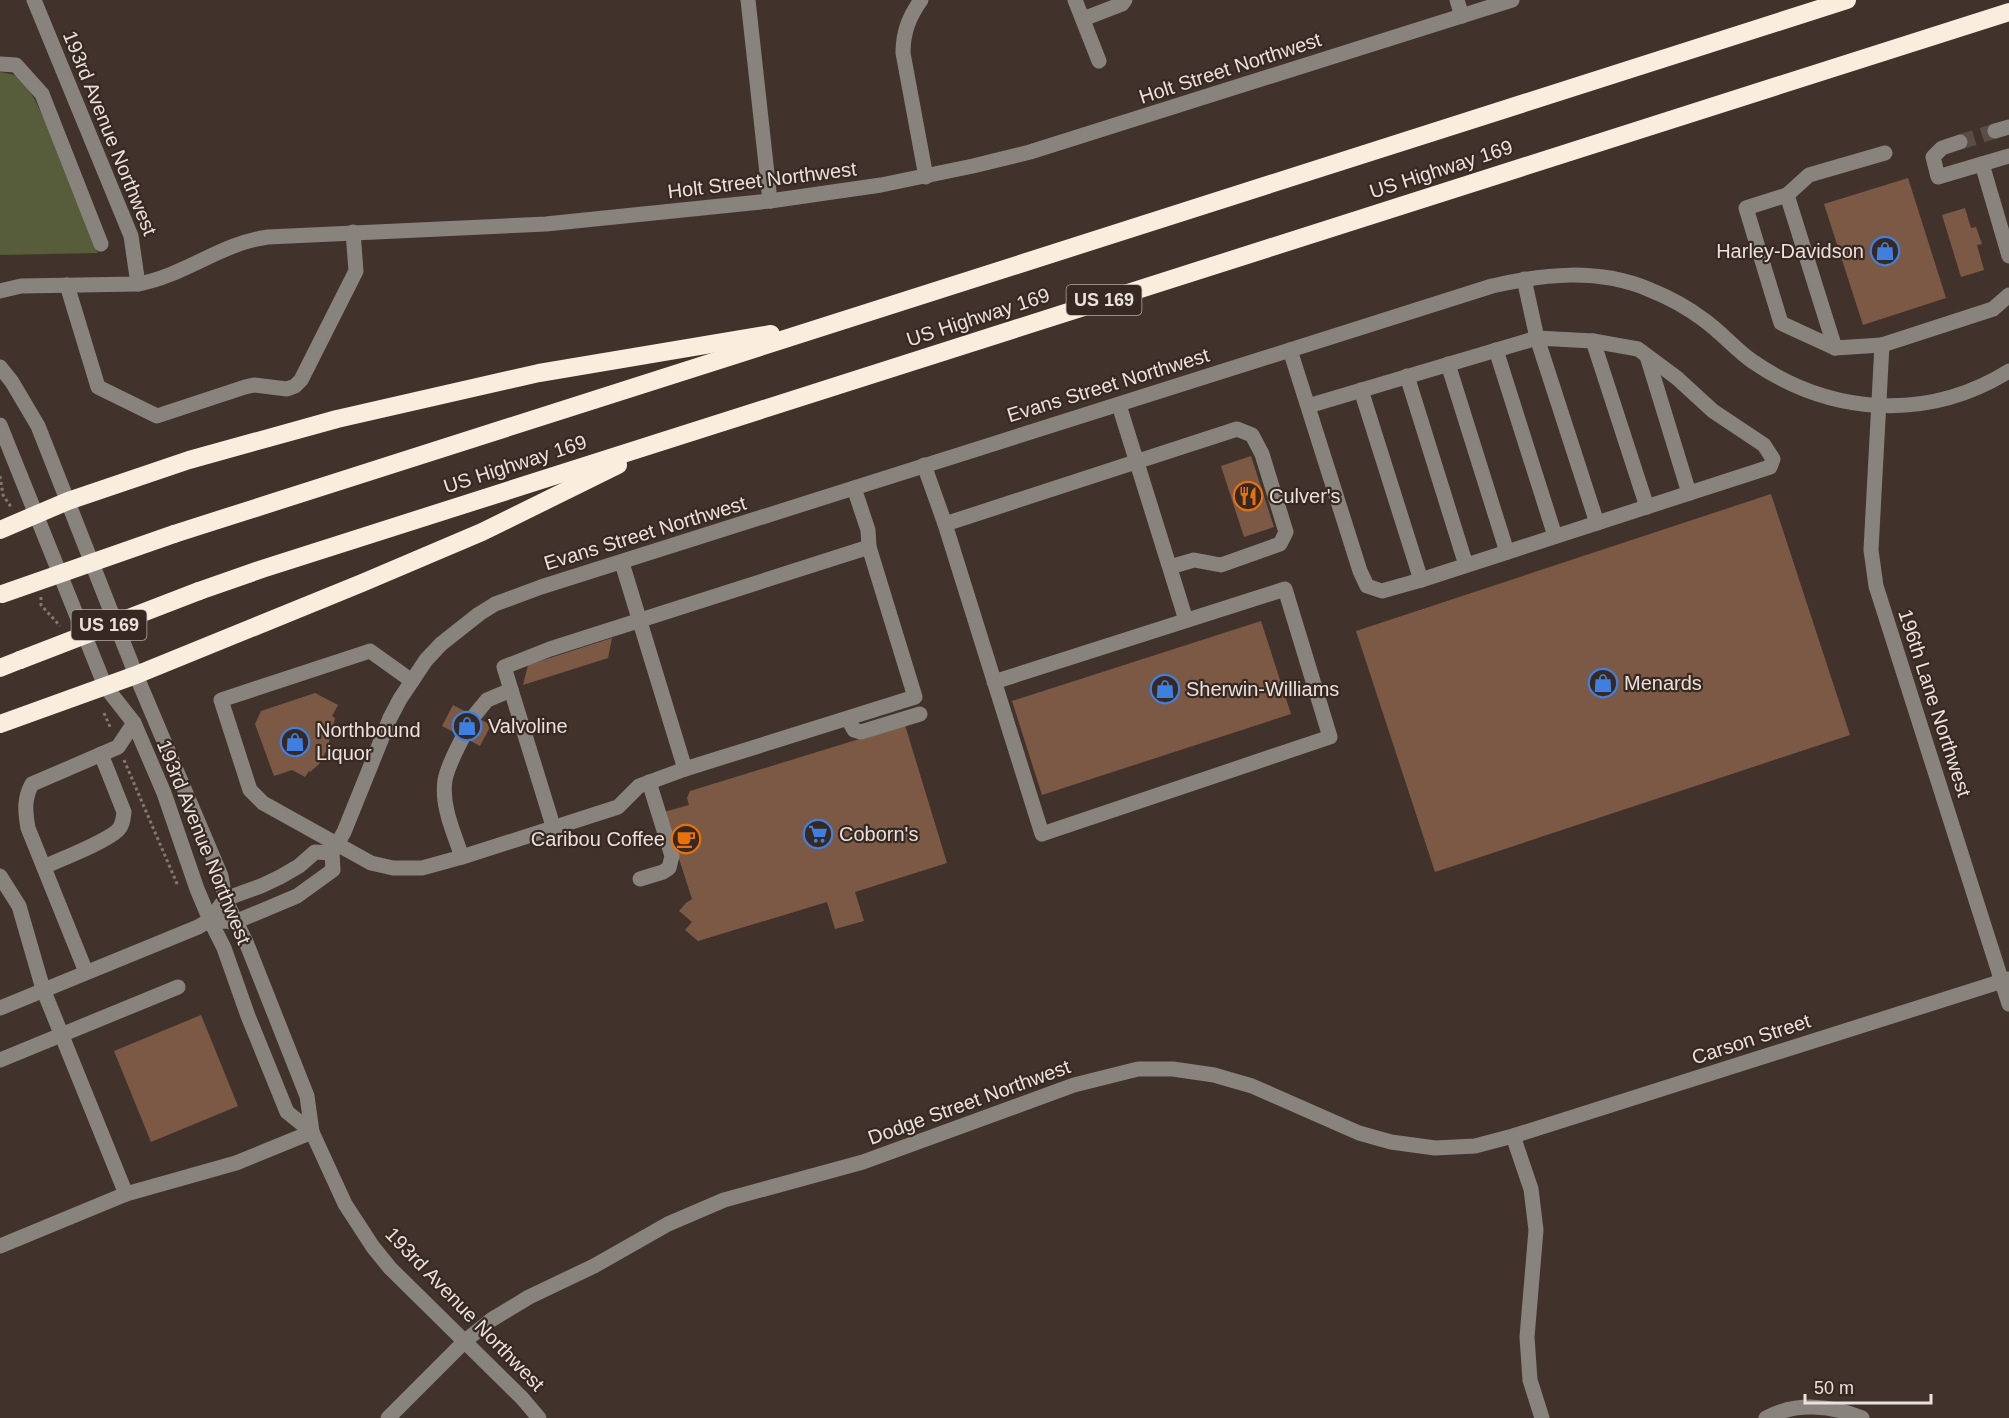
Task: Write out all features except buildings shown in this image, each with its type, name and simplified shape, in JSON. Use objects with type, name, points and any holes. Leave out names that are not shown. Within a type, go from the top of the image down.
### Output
[{"type":"highway","name":"US Highway 169","points":[[1,594],[174,534],[1846,0]]},
{"type":"highway","name":"US Highway 169","points":[[0,668],[262,568],[2009,12]]},
{"type":"highway","points":[[0,530],[68,501],[189,460],[337,419],[540,373],[835,323]]},
{"type":"highway","points":[[0,724],[136,675],[482,532],[672,438]]},
{"type":"street","name":"193rd Avenue Northwest","points":[[34,0],[131,236],[138,284]]},
{"type":"street","points":[[748,0],[770,201]]},
{"type":"street","points":[[921,0],[910,15],[903,37],[903,53],[926,177]]},
{"type":"street","points":[[1075,0],[1099,61]]},
{"type":"street","points":[[1083,19],[1122,4],[1125,0]]},
{"type":"street","points":[[1457,0],[1462,16]]},
{"type":"street","name":"Holt Street Northwest","points":[[0,291],[21,286],[138,284],[154,281],[224,249],[254,239],[354,232],[546,224],[770,201],[926,177],[1030,152],[1512,0]]},
{"type":"street","points":[[0,64],[16,65],[42,94],[101,244]]},
{"type":"street","points":[[1960,142],[1941,148],[1933,157],[1938,177],[2009,156]]},
{"type":"street","points":[[1885,153],[1809,175],[1787,195],[1746,208],[1781,323],[1835,348],[1882,345],[1992,309],[2009,295]]},
{"type":"street","points":[[1982,164],[2009,256]]},
{"type":"street","points":[[1787,195],[1835,348]]},
{"type":"street","points":[[67,285],[98,387],[157,416],[254,385],[281,390],[295,386],[301,380],[356,271],[354,232]]},
{"type":"street","name":"Evans Street Northwest","points":[[210,920],[235,922],[297,896],[333,870],[335,849],[390,718],[412,681],[441,644],[495,604],[541,587],[1480,290],[1524,279],[1577,274],[1622,280],[1667,297],[1695,314],[1750,359],[1790,384],[1833,400],[1879,406],[1917,404],[1939,400],[1982,386],[2009,371]]},
{"type":"street","points":[[1524,279],[1537,338],[1597,523]]},
{"type":"street","points":[[1290,350],[1360,571],[1367,586],[1382,591],[1770,467],[1773,459],[1764,445],[1713,411],[1677,378],[1638,349],[1593,341],[1537,338],[1308,406]]},
{"type":"street","points":[[1593,341],[1647,507]]},
{"type":"street","name":"196th Lane Northwest","points":[[1882,345],[1870,550],[1876,586],[2005,980],[2009,1004]]},
{"type":"street","points":[[1496,350],[1555,536]]},
{"type":"street","points":[[1647,356],[1689,493]]},
{"type":"street","points":[[1448,364],[1508,552]]},
{"type":"street","name":"193rd Avenue Northwest","points":[[0,367],[12,382],[38,426],[136,675],[221,876],[225,899],[246,942],[308,1096],[312,1132],[334,1183],[373,1247],[413,1292],[465,1341],[539,1418]]},
{"type":"street","points":[[1407,376],[1466,565]]},
{"type":"street","points":[[1361,390],[1421,580]]},
{"type":"street","points":[[1119,405],[1186,620]]},
{"type":"street","name":"193rd Avenue Northwest","points":[[0,425],[105,686],[134,723],[164,793],[210,920],[224,948],[248,1016],[287,1112],[312,1132]]},
{"type":"street","points":[[945,524],[1237,429],[1252,435],[1262,454],[1286,532],[1280,544],[1221,565],[1194,560],[1170,567]]},
{"type":"street","points":[[924,465],[945,524],[994,682],[1042,834],[1330,737],[1285,589],[994,682]]},
{"type":"street","points":[[412,681],[370,651],[221,700],[250,790],[255,797],[335,849],[393,868],[422,867],[554,829],[618,807],[639,786],[685,769],[915,697],[869,547],[868,530],[854,488]]},
{"type":"street","points":[[554,829],[504,667],[550,649],[869,547]]},
{"type":"street","points":[[622,563],[685,769]]},
{"type":"street","points":[[474,716],[488,700],[511,690]]},
{"type":"street","points":[[848,719],[854,730],[861,732],[920,714]]},
{"type":"street","points":[[86,972],[28,828],[25,810],[27,793],[32,784],[118,747],[134,723]]},
{"type":"street","points":[[462,857],[447,811],[445,782],[448,769],[463,737]]},
{"type":"street","points":[[44,867],[108,837],[118,830],[123,822],[124,812],[101,754]]},
{"type":"street","points":[[640,879],[669,868],[672,856],[650,782]]},
{"type":"street","points":[[0,1008],[198,927],[210,920],[225,899],[280,877],[299,866],[315,852],[335,849]]},
{"type":"street","points":[[0,876],[19,906],[44,990],[126,1194]]},
{"type":"street","name":"Carson Street","points":[[1513,1136],[2005,980]]},
{"type":"street","points":[[0,1060],[178,987]]},
{"type":"street","name":"Dodge Street Northwest","points":[[388,1418],[465,1341],[508,1308],[696,1212],[754,1191],[863,1162],[1074,1085],[1138,1069],[1173,1069],[1214,1075],[1252,1086],[1359,1133],[1391,1142],[1436,1148],[1475,1146],[1513,1136]]},
{"type":"street","points":[[0,1246],[126,1194],[236,1163],[312,1132]]},
{"type":"street","points":[[1513,1136],[1531,1189],[1536,1230],[1527,1337],[1530,1380],[1542,1418]]},
{"type":"street","points":[[1766,1418],[1798,1408],[1827,1407],[1862,1418]]},
{"type":"green space","points":[[0,72],[18,77],[38,105],[98,253],[0,255]]},
{"type":"tunnel","points":[[1960,142],[1995,131]]},
{"type":"tunnel","points":[[463,737],[474,716]]},
{"type":"place","name":"Harley-Davidson","points":[[1885,251]]},
{"type":"place","name":"Culver's","points":[[1248,496]]},
{"type":"place","name":"Menards","points":[[1603,683]]},
{"type":"place","name":"Sherwin-Williams","points":[[1165,689]]},
{"type":"place","name":"Valvoline","points":[[467,726]]},
{"type":"place","name":"Northbound Liquor","points":[[295,742]]},
{"type":"place","name":"Coborn's","points":[[818,834]]},
{"type":"place","name":"Caribou Coffee","points":[[686,839]]}]
